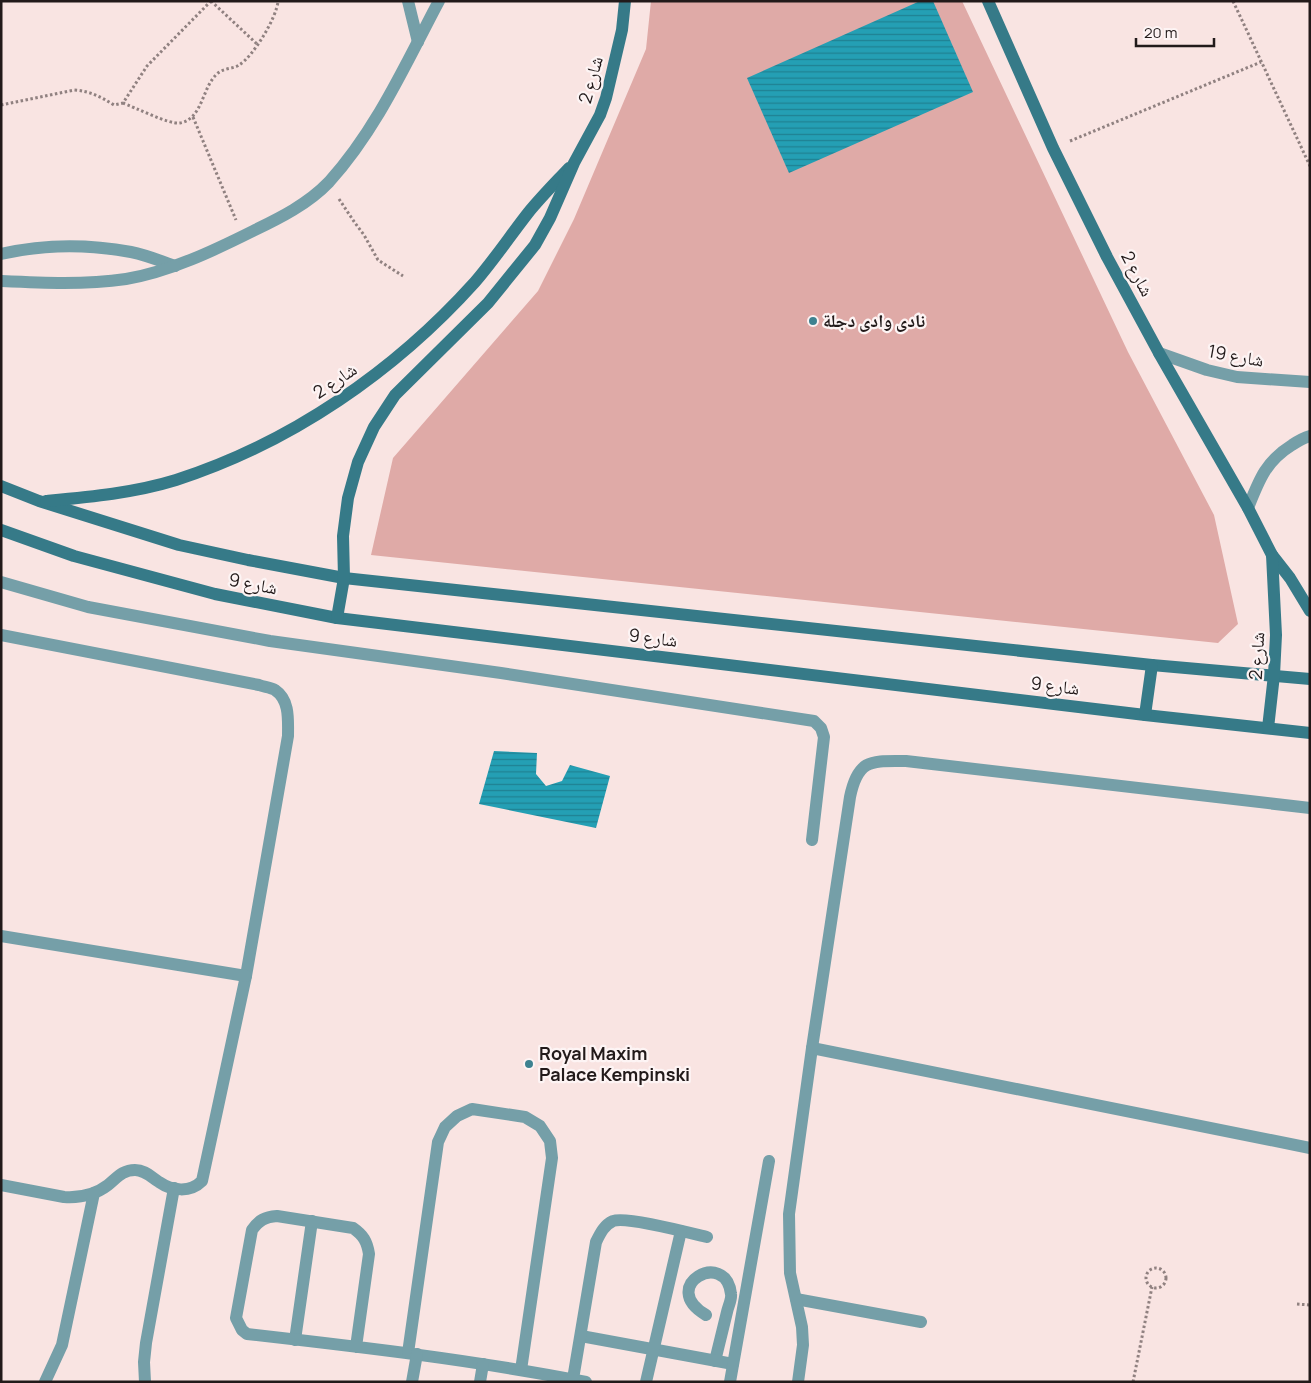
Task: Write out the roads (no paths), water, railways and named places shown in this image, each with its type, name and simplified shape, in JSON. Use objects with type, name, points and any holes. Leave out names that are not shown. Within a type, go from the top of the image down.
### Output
[{"type":"street","points":[[408,1],[418,42]]},
{"type":"street","points":[[1,281],[78,283],[128,278],[175,266],[290,213],[328,183],[355,150],[386,104],[439,1]]},
{"type":"street","name":"شارع 2","points":[[337,618],[344,578],[343,536],[348,498],[358,462],[374,427],[395,395],[488,303],[535,245],[550,218],[574,163],[600,115],[606,98],[622,30],[625,1]]},
{"type":"street","name":"شارع 2","points":[[988,1],[1053,148],[1107,257],[1159,353],[1248,508],[1272,555],[1290,578],[1310,611]]},
{"type":"street","name":"شارع 2","points":[[39,501],[108,495],[175,480],[240,456],[349,394],[394,360],[436,323],[480,276],[502,250],[528,213],[574,163]]},
{"type":"street","points":[[1,254],[26,249],[76,245],[132,252],[175,266]]},
{"type":"street","name":"شارع 19","points":[[1159,353],[1207,370],[1237,377],[1310,382]]},
{"type":"street","points":[[1248,508],[1260,479],[1278,454],[1310,436]]},
{"type":"street","name":"شارع 9","points":[[1,486],[39,501],[178,545],[344,578],[1152,665],[1310,679]]},
{"type":"street","name":"شارع 9","points":[[1,530],[74,556],[216,594],[337,618],[1310,733]]},
{"type":"street","name":"شارع 2","points":[[1268,728],[1274,675],[1276,626],[1272,555]]},
{"type":"street","points":[[1,582],[88,607],[270,642],[492,672],[814,721],[821,728],[824,737],[812,840]]},
{"type":"street","points":[[1,635],[259,685],[275,690],[285,701],[288,717],[288,736],[246,976],[205,1175],[202,1181],[197,1186],[184,1190],[159,1182],[146,1173],[129,1170],[120,1174],[108,1185],[94,1193],[74,1198],[1,1185]]},
{"type":"street","points":[[1145,715],[1152,665]]},
{"type":"street","points":[[798,1382],[803,1345],[790,1272],[789,1214],[812,1048],[854,779],[863,767],[874,761],[906,761],[1310,808]]},
{"type":"street","points":[[1,936],[246,976]]},
{"type":"street","points":[[812,1048],[1310,1148]]},
{"type":"street","points":[[412,1382],[412,1354],[438,1142],[445,1127],[457,1116],[472,1109],[525,1117],[540,1126],[550,1141],[552,1158],[521,1370]]},
{"type":"street","points":[[730,1382],[769,1161]]},
{"type":"street","points":[[145,1382],[146,1342],[174,1188]]},
{"type":"street","points":[[45,1382],[62,1345],[94,1193]]},
{"type":"street","points":[[356,1347],[369,1254],[368,1243],[362,1234],[353,1228],[277,1216],[267,1217],[258,1222],[252,1230],[236,1318],[242,1330],[247,1334],[483,1364],[579,1381],[580,1336],[596,1242],[602,1229],[613,1221],[627,1220],[707,1236]]},
{"type":"street","points":[[295,1340],[312,1221]]},
{"type":"street","points":[[646,1382],[680,1231]]},
{"type":"street","points":[[706,1314],[694,1308],[688,1295],[692,1281],[703,1273],[717,1273],[728,1281],[732,1295],[715,1361]]},
{"type":"street","points":[[796,1299],[921,1322]]},
{"type":"street","points":[[580,1336],[733,1364]]},
{"type":"street","points":[[480,1382],[483,1364]]},
{"type":"water","points":[[920,1],[933,1],[973,92],[789,173],[747,78]]},
{"type":"water","points":[[494,751],[537,753],[536,774],[546,786],[562,781],[570,765],[610,776],[596,828],[479,804]]},
{"type":"place","name":"نادى وادى دجلة","points":[[813,321]]},
{"type":"place","name":"Royal Maxim Palace Kempinski","points":[[529,1064]]}]
